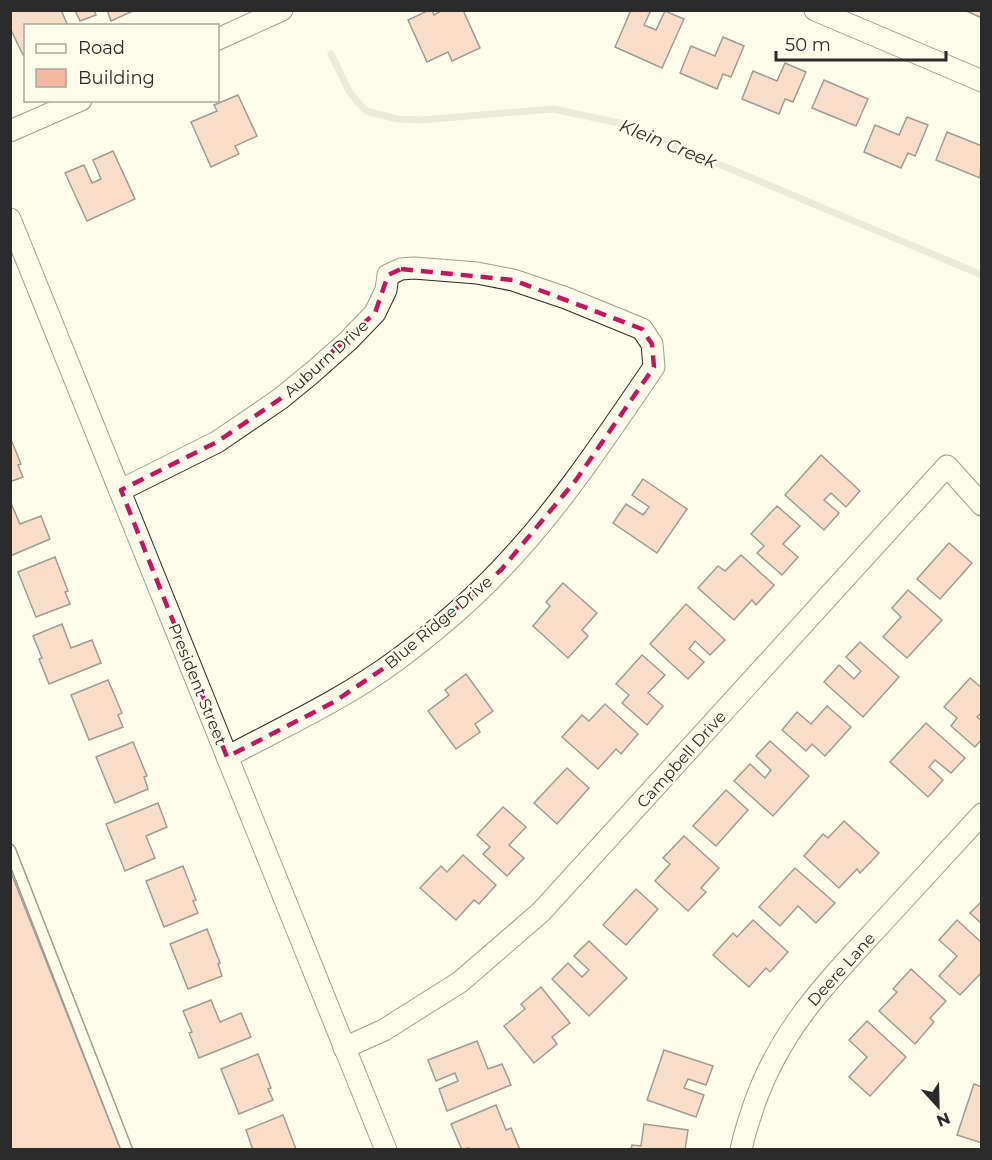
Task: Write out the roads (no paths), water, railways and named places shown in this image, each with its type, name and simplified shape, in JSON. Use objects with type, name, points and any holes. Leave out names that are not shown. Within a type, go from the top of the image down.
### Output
[{"type":"street","points":[[219,39],[282,10]]},
{"type":"street","points":[[815,10],[981,81]]},
{"type":"street","points":[[10,130],[76,102]]},
{"type":"street","name":"President Street","points":[[10,219],[386,1149]]},
{"type":"street","name":"Auburn Drive","points":[[121,490],[217,442],[280,399],[348,341],[375,313],[386,291],[388,274],[401,269],[477,273],[513,280],[566,298],[642,329],[652,344]]},
{"type":"street","name":"Blue Ridge Drive","points":[[227,757],[334,702],[396,660],[456,612],[501,570],[576,480],[654,367],[652,344]]},
{"type":"street","name":"Campbell Drive","points":[[345,1048],[384,1030],[460,982],[541,912],[947,466],[981,505]]},
{"type":"street","name":"Deere Lane","points":[[741,1149],[763,1080],[787,1034],[800,1015],[825,984],[981,814]]},
{"type":"lane","points":[[10,850],[127,1149]]},
{"type":"waterway","name":"Klein Creek","points":[[331,54],[350,93],[366,111],[397,119],[421,120],[553,109],[624,124],[982,275]]}]
